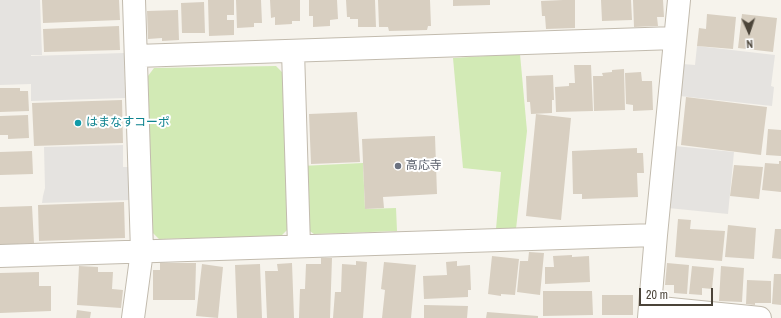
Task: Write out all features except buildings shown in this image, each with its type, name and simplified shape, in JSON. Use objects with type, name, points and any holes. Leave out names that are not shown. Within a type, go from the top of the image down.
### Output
[{"type":"street","points":[[133,318],[142,251],[134,0]]},
{"type":"street","points":[[679,0],[649,312],[760,318]]},
{"type":"street","points":[[136,56],[675,38]]},
{"type":"street","points":[[293,51],[299,246]]},
{"type":"street","points":[[0,256],[656,235]]},
{"type":"green space","points":[[520,54],[527,131],[516,229],[496,229],[501,172],[463,168],[453,58]]},
{"type":"green space","points":[[276,66],[283,73],[288,229],[281,236],[159,239],[152,232],[148,76],[154,68]]},
{"type":"green space","points":[[363,163],[365,209],[396,208],[397,231],[314,234],[304,227],[301,166]]},
{"type":"shaded area","points":[[0,0],[40,0],[42,55],[31,56],[124,53],[125,98],[31,101],[31,84],[0,85]]},
{"type":"shaded area","points":[[697,46],[775,55],[771,86],[774,87],[772,106],[680,96],[683,64],[695,65]]},
{"type":"shaded area","points":[[123,145],[123,167],[129,167],[130,200],[42,203],[45,188],[44,147]]},
{"type":"shaded area","points":[[675,146],[734,152],[728,214],[668,208]]},
{"type":"place","name":"はまなすコーポ","points":[[78,123]]},
{"type":"place","name":"高応寺","points":[[398,166]]}]
